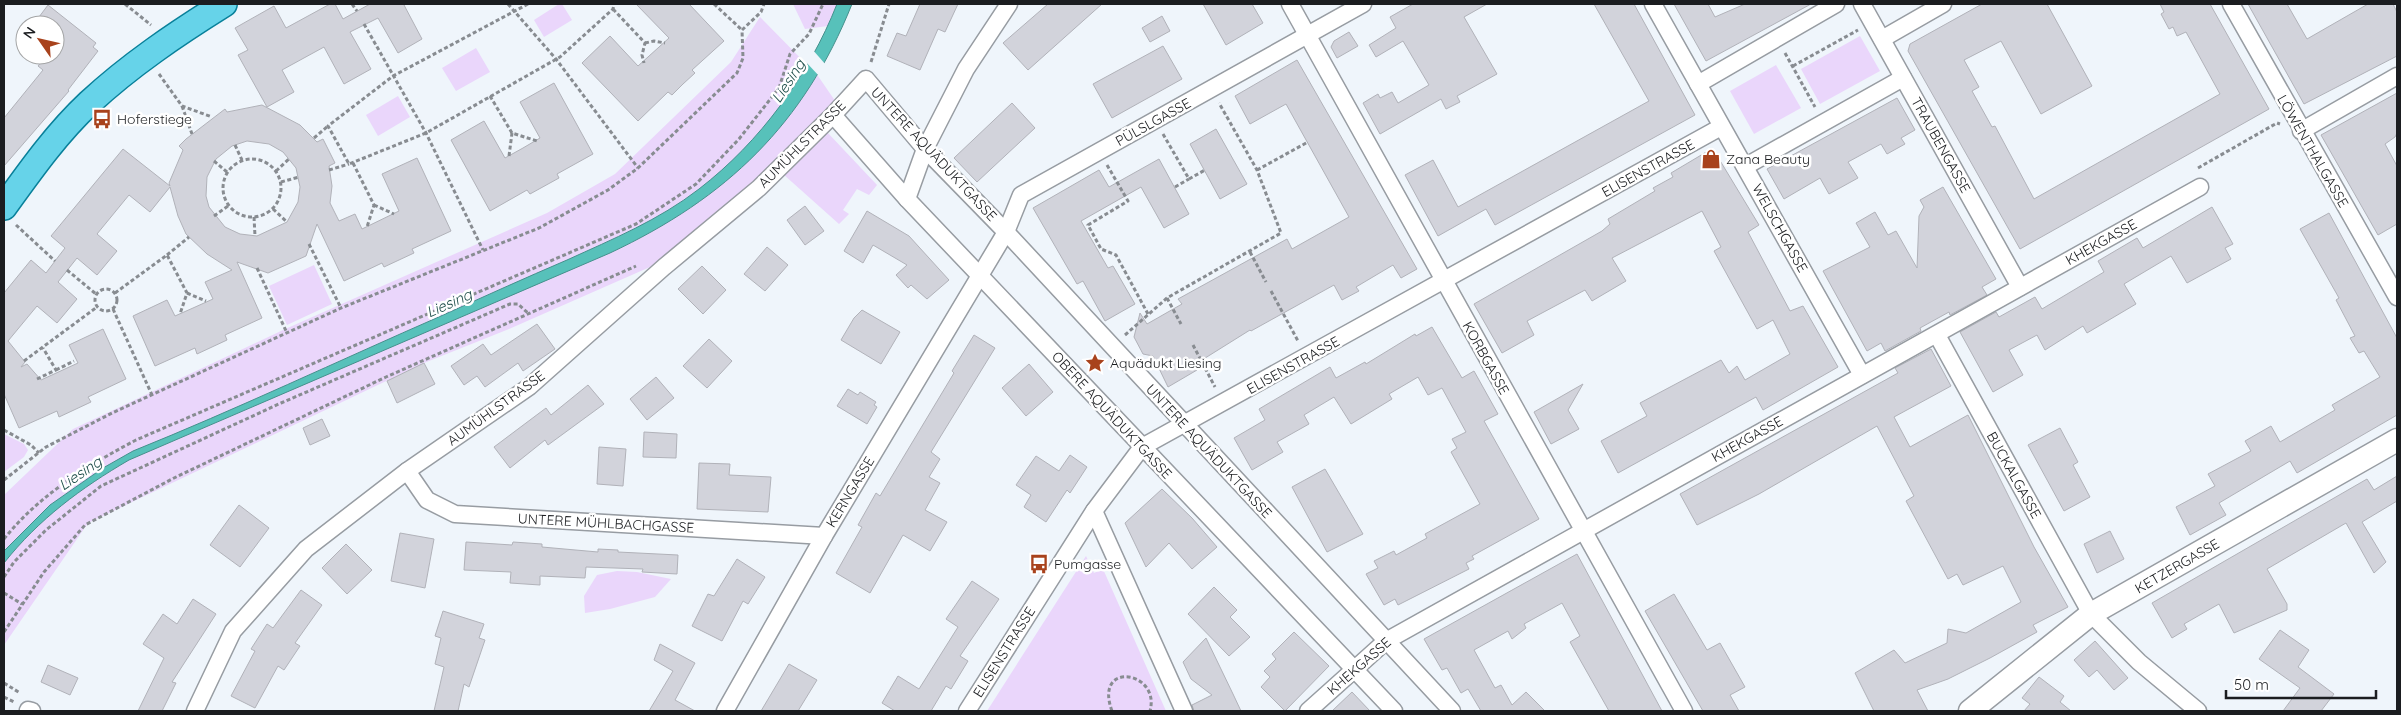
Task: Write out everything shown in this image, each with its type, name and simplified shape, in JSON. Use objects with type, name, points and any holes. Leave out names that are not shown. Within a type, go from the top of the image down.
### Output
[{"type":"main road","points":[[10,216],[41,156],[88,104],[151,50],[224,4]]},
{"type":"main road","name":"KETZERGASSE","points":[[1970,711],[2091,614],[2397,440]]},
{"type":"street","points":[[907,199],[925,149],[966,69],[1010,4]]},
{"type":"street","name":"KORBGASSE","points":[[1290,4],[1443,282],[1684,711]]},
{"type":"street","name":"PÜLSLGASSE","points":[[980,275],[1006,232],[1022,196],[1363,4]]},
{"type":"street","name":"WELSCHGASSE","points":[[1653,4],[1746,166],[1862,375]]},
{"type":"street","points":[[1698,84],[1836,4]]},
{"type":"street","name":"TRAUBENGASSE","points":[[1862,4],[2020,287]]},
{"type":"street","points":[[1882,39],[1943,4]]},
{"type":"street","name":"LÖWENTHALGASSE","points":[[2231,4],[2301,131],[2397,297]]},
{"type":"street","points":[[2301,131],[2397,76]]},
{"type":"street","points":[[1746,166],[1903,78]]},
{"type":"street","name":"AUMÜHLSTRASSE","points":[[195,711],[233,631],[306,549],[407,471],[529,387],[664,267],[759,188],[866,80]]},
{"type":"street","name":"UNTERE AQUÄDUKTGASSE","points":[[866,80],[925,149],[1006,232],[1452,711]]},
{"type":"street","name":"OBERE AQUÄDUKTGASSE","points":[[833,115],[907,199],[1394,711]]},
{"type":"street","name":"ELISENSTRASSE","points":[[967,711],[1094,511],[1142,447],[1722,127]]},
{"type":"street","name":"KHEKGASSE","points":[[1308,711],[1386,641],[2200,187]]},
{"type":"street","name":"KERNGASSE","points":[[725,711],[824,536],[980,275]]},
{"type":"street","name":"BUCKALGASSE","points":[[1937,335],[2091,614],[2145,668],[2198,711]]},
{"type":"street","name":"UNTERE MÜHLBACHGASSE","points":[[407,471],[427,500],[455,514],[824,536]]},
{"type":"street","points":[[1094,511],[1184,711]]},
{"type":"path","points":[[125,4],[151,24]]},
{"type":"path","points":[[352,4],[357,11]]},
{"type":"path","points":[[508,4],[512,11],[556,59],[638,168]]},
{"type":"path","points":[[314,138],[393,76],[528,4]]},
{"type":"path","points":[[330,170],[351,164],[426,133],[556,59],[613,9],[614,4]]},
{"type":"path","points":[[4,480],[39,453],[112,413],[342,308],[540,228],[608,190],[638,168],[737,72],[744,58],[742,30],[714,4]]},
{"type":"path","points":[[742,30],[761,12],[764,4]]},
{"type":"path","points":[[4,539],[16,523],[84,468],[136,440],[644,219],[696,184],[739,138],[778,88],[790,54],[809,34],[822,4]]},
{"type":"path","points":[[866,80],[889,4]]},
{"type":"path","points":[[613,9],[645,43]]},
{"type":"path","points":[[1793,66],[1872,22]]},
{"type":"path","points":[[364,24],[426,133],[483,250]]},
{"type":"path","points":[[1777,38],[1824,122]]},
{"type":"path","points":[[645,43],[654,41],[665,42]]},
{"type":"path","points":[[644,62],[642,56],[645,43]]},
{"type":"path","points":[[167,86],[182,106],[192,134]]},
{"type":"path","points":[[1112,347],[1167,298],[1281,233],[1257,170],[1212,90]]},
{"type":"path","points":[[490,96],[512,133],[509,156]]},
{"type":"path","points":[[182,106],[212,117]]},
{"type":"path","points":[[1156,120],[1189,179]]},
{"type":"path","points":[[2200,187],[2193,171],[2278,123],[2301,131]]},
{"type":"path","points":[[328,126],[374,206],[394,214]]},
{"type":"path","points":[[512,133],[537,141]]},
{"type":"path","points":[[1257,170],[1308,142]]},
{"type":"path","points":[[235,144],[242,160]]},
{"type":"path","points":[[1100,152],[1128,201],[1088,225],[1101,250],[1116,255],[1148,314]]},
{"type":"path","points":[[276,171],[290,158]]},
{"type":"path","points":[[242,160],[262,160],[276,171],[281,182],[279,201],[273,209],[254,218],[244,216],[228,205],[223,189],[227,172],[234,165],[242,160]]},
{"type":"path","points":[[214,161],[227,172]]},
{"type":"path","points":[[1175,187],[1204,170]]},
{"type":"path","points":[[281,182],[299,178]]},
{"type":"path","points":[[214,216],[228,205]]},
{"type":"path","points":[[366,227],[374,206]]},
{"type":"path","points":[[273,209],[287,222]]},
{"type":"path","points":[[10,216],[56,261]]},
{"type":"path","points":[[254,218],[255,236]]},
{"type":"path","points":[[115,293],[189,237]]},
{"type":"path","points":[[310,244],[342,308]]},
{"type":"path","points":[[1250,252],[1266,282]]},
{"type":"path","points":[[167,255],[187,293],[206,301]]},
{"type":"path","points":[[4,632],[44,572],[85,525],[174,478],[386,377],[648,260],[664,267]]},
{"type":"path","points":[[257,268],[287,333]]},
{"type":"path","points":[[67,270],[96,294]]},
{"type":"path","points":[[105,288],[115,293],[118,300],[113,309],[103,311],[97,308],[94,301],[96,294],[105,288]]},
{"type":"path","points":[[1271,291],[1306,358]]},
{"type":"path","points":[[180,314],[187,293]]},
{"type":"path","points":[[1167,298],[1181,324]]},
{"type":"path","points":[[4,578],[14,562],[46,530],[101,486],[281,402],[510,304],[518,304],[529,314]]},
{"type":"path","points":[[24,361],[97,308]]},
{"type":"path","points":[[113,309],[152,395]]},
{"type":"path","points":[[1193,345],[1223,404]]},
{"type":"path","points":[[43,348],[56,370]]},
{"type":"path","points":[[37,379],[74,361]]},
{"type":"path","points":[[4,430],[32,445],[39,453]]},
{"type":"path","points":[[4,593],[22,604]]},
{"type":"path","points":[[1112,711],[1107,699],[1110,686],[1119,678],[1131,676],[1142,682],[1149,693],[1150,711]]},
{"type":"shaded area","points":[[562,4],[572,20],[544,37],[534,20]]},
{"type":"shaded area","points":[[793,4],[837,4],[828,26],[805,29]]},
{"type":"shaded area","name":"Liesing","points":[[837,4],[852,4],[833,47],[810,86],[785,121],[757,153],[725,182],[690,208],[610,253],[129,460],[78,493],[46,518],[4,563],[4,551],[50,505],[103,468],[133,451],[249,402],[601,244],[652,220],[684,200],[742,150],[780,106],[812,56]]},
{"type":"shaded area","points":[[760,17],[818,76],[840,108],[700,229],[650,267],[509,329],[424,363],[88,523],[4,645],[4,495],[73,429],[283,330],[547,213],[615,174],[731,62]]},
{"type":"shaded area","points":[[1860,36],[1880,71],[1820,104],[1801,69]]},
{"type":"shaded area","points":[[476,48],[490,72],[456,91],[442,68]]},
{"type":"shaded area","points":[[1776,65],[1801,108],[1754,134],[1730,91]]},
{"type":"shaded area","points":[[398,96],[410,117],[378,136],[366,115]]},
{"type":"shaded area","points":[[827,132],[877,185],[869,195],[857,189],[843,210],[849,214],[839,224],[783,174]]},
{"type":"shaded area","points":[[314,265],[332,304],[287,325],[269,286]]},
{"type":"shaded area","points":[[4,434],[24,444],[28,450],[24,457],[4,472]]},
{"type":"shaded area","points":[[1086,556],[1094,573],[1103,569],[1166,711],[987,711]]},
{"type":"shaded area","points":[[617,571],[637,572],[671,579],[655,597],[610,609],[585,613],[584,596],[597,575]]},
{"type":"pier","points":[[812,49],[826,65],[820,77],[805,61]]},
{"type":"building","points":[[330,4],[335,4],[343,19],[370,4],[407,4],[404,5],[422,39],[398,53],[378,18],[350,32],[371,69],[344,84],[324,47],[282,70],[294,92],[267,107],[238,55],[248,50],[235,28],[274,6],[286,28]]},
{"type":"building","points":[[636,4],[689,4],[724,41],[692,70],[695,73],[672,95],[668,92],[638,121],[582,63],[610,36],[638,66],[669,38]]},
{"type":"building","points":[[920,4],[958,4],[945,32],[938,29],[920,70],[887,56],[897,33],[906,36]]},
{"type":"building","points":[[1048,4],[1102,4],[1028,70],[1003,43]]},
{"type":"building","points":[[1203,4],[1252,4],[1263,23],[1226,45]]},
{"type":"building","points":[[1413,4],[1487,4],[1464,17],[1497,74],[1457,96],[1460,102],[1446,109],[1441,99],[1380,134],[1363,103],[1378,94],[1380,98],[1392,92],[1398,103],[1429,85],[1403,41],[1376,57],[1369,45],[1396,28],[1390,17]]},
{"type":"building","points":[[1594,4],[1634,4],[1695,115],[1495,225],[1486,209],[1438,236],[1405,175],[1433,160],[1458,207],[1649,101]]},
{"type":"building","points":[[1674,4],[1708,4],[1715,17],[1745,4],[1811,4],[1706,61]]},
{"type":"building","points":[[1982,4],[2047,4],[2092,86],[2041,114],[2001,41],[1964,60],[1979,87],[1972,91],[1992,127],[1995,126],[2034,199],[2220,94],[2186,32],[2177,36],[2173,27],[2169,29],[2161,14],[2164,12],[2160,4],[2210,4],[2269,109],[2020,249],[1908,51],[1910,44]]},
{"type":"building","points":[[2248,4],[2287,4],[2307,39],[2368,4],[2393,4],[2397,12],[2397,56],[2304,104]]},
{"type":"building","points":[[48,5],[61,15],[40,15]]},
{"type":"building","points":[[1162,16],[1170,31],[1150,42],[1142,28]]},
{"type":"building","points":[[65,18],[96,43],[93,47],[98,51],[69,91],[4,166],[4,118],[43,70],[38,66],[65,65]]},
{"type":"building","points":[[1349,32],[1358,46],[1337,58],[1331,47],[1334,41]]},
{"type":"building","points":[[1163,46],[1182,79],[1112,118],[1093,84]]},
{"type":"building","points":[[1297,60],[1417,269],[1401,278],[1393,265],[1356,287],[1359,291],[1342,300],[1334,285],[1250,330],[1194,365],[1197,370],[1168,387],[1153,356],[1143,354],[1134,337],[1140,313],[1147,324],[1182,304],[1178,299],[1287,239],[1292,249],[1349,217],[1286,104],[1250,124],[1235,96]]},
{"type":"building","points":[[554,83],[593,154],[557,174],[559,178],[530,194],[527,190],[490,211],[451,140],[484,121],[505,158],[540,138],[520,102]]},
{"type":"building","points":[[2397,93],[2397,133],[2395,137],[2385,144],[2397,166],[2397,224],[2378,235],[2321,135]]},
{"type":"building","points":[[1897,98],[1915,130],[1901,138],[1905,144],[1887,154],[1881,144],[1848,162],[1858,178],[1829,194],[1820,178],[1784,199],[1767,169]]},
{"type":"building","points":[[1012,103],[1035,128],[977,182],[954,158]]},
{"type":"building","points":[[262,105],[300,125],[317,142],[323,139],[335,163],[329,166],[332,186],[330,203],[339,221],[355,214],[362,229],[399,211],[382,174],[417,158],[451,231],[412,249],[414,253],[384,267],[382,263],[344,281],[317,224],[306,256],[268,273],[237,262],[262,318],[225,335],[227,340],[197,354],[195,348],[155,366],[133,316],[167,300],[175,316],[213,299],[205,282],[232,270],[207,254],[186,234],[178,216],[170,187],[150,212],[129,195],[97,234],[117,251],[97,275],[77,258],[58,282],[77,299],[57,323],[37,306],[8,341],[25,362],[21,367],[27,364],[41,380],[78,363],[69,345],[103,329],[126,379],[88,397],[91,402],[59,417],[57,411],[19,428],[4,394],[4,293],[31,260],[46,273],[65,248],[51,236],[123,149],[170,186],[169,183],[183,150],[179,146],[225,109],[227,112]],"holes":[[[247,141],[269,144],[283,152],[296,168],[300,187],[298,202],[287,222],[257,236],[240,234],[225,227],[209,207],[206,196],[207,177],[216,159],[232,146]]]},
{"type":"building","points":[[1216,129],[1247,184],[1220,199],[1190,144]]},
{"type":"building","points":[[1708,151],[1716,154],[1759,225],[1748,232],[1790,311],[1803,306],[1838,367],[1763,410],[1756,397],[1618,473],[1601,441],[1647,416],[1640,403],[1721,360],[1729,373],[1737,366],[1745,380],[1790,354],[1773,320],[1757,329],[1714,251],[1721,247],[1702,211],[1612,258],[1626,281],[1592,301],[1585,290],[1527,321],[1534,335],[1502,353],[1474,304],[1602,231],[1610,224],[1608,219],[1655,191],[1653,188],[1673,177],[1671,173]]},
{"type":"building","points":[[1159,159],[1189,214],[1164,228],[1141,187],[1081,221],[1108,268],[1113,266],[1135,304],[1105,321],[1083,281],[1077,284],[1033,208],[1099,170],[1109,187]]},
{"type":"building","points":[[1943,187],[1996,279],[1982,287],[1987,295],[1950,315],[1949,312],[1920,328],[1921,331],[1885,351],[1881,343],[1867,351],[1823,271],[1870,247],[1856,223],[1875,212],[1888,235],[1896,231],[1917,268],[1919,216],[1924,207],[1920,200]]},
{"type":"building","points":[[805,206],[824,231],[805,245],[787,220]]},
{"type":"building","points":[[2212,207],[2233,244],[2225,248],[2231,259],[2187,283],[2171,256],[2124,284],[2136,304],[2087,333],[2083,326],[2045,350],[2037,335],[2009,350],[2023,375],[1993,392],[1960,332],[1996,312],[1999,317],[2035,297],[2042,309],[2104,272],[2098,261],[2137,238],[2143,248]]},
{"type":"building","points":[[867,211],[909,236],[949,280],[927,299],[911,285],[908,288],[896,275],[907,265],[873,245],[863,263],[844,251]]},
{"type":"building","points":[[2329,213],[2397,338],[2397,415],[2297,473],[2290,461],[2219,503],[2226,515],[2190,535],[2176,507],[2215,486],[2208,474],[2251,451],[2245,441],[2271,426],[2280,442],[2335,410],[2332,405],[2380,377],[2364,351],[2359,353],[2350,338],[2355,336],[2336,300],[2339,298],[2300,229]]},
{"type":"building","points":[[767,247],[788,265],[765,291],[744,274]]},
{"type":"building","points":[[702,266],[726,290],[703,314],[678,289]]},
{"type":"building","points":[[862,310],[900,332],[881,364],[841,340],[854,318]]},
{"type":"building","points":[[537,324],[555,349],[523,371],[518,363],[485,387],[477,376],[464,385],[451,366],[483,344],[491,355]]},
{"type":"building","points":[[1432,327],[1462,378],[1474,371],[1498,414],[1484,421],[1539,519],[1472,556],[1474,559],[1466,563],[1469,569],[1398,605],[1395,599],[1384,605],[1366,574],[1378,568],[1374,561],[1394,551],[1396,555],[1427,538],[1425,534],[1480,504],[1451,452],[1457,448],[1452,439],[1466,432],[1442,388],[1428,395],[1418,377],[1389,394],[1392,399],[1351,424],[1334,397],[1304,415],[1309,424],[1277,442],[1283,452],[1252,470],[1234,438],[1265,420],[1259,409],[1330,367],[1336,378],[1365,362],[1366,364],[1415,334],[1416,336]]},
{"type":"building","points":[[974,335],[995,348],[931,452],[940,459],[929,477],[940,483],[925,510],[947,522],[930,551],[903,535],[870,593],[836,573],[862,527],[858,525],[876,493],[880,496],[954,373],[952,371]]},
{"type":"building","points":[[709,339],[732,361],[707,388],[683,366]]},
{"type":"building","points":[[1931,349],[1951,386],[1894,417],[1910,447],[1968,415],[2034,547],[2068,607],[2033,625],[2037,632],[1990,658],[1948,679],[1917,690],[1928,711],[1874,711],[1855,673],[1894,650],[1905,663],[1947,643],[1948,629],[1966,633],[2021,602],[2003,566],[1963,585],[1957,574],[1948,579],[1906,501],[1914,496],[1877,426],[1759,494],[1697,525],[1680,494],[1898,373],[1895,368]]},
{"type":"building","points":[[424,363],[435,384],[397,403],[387,381]]},
{"type":"building","points":[[1029,364],[1053,392],[1026,416],[1002,388]]},
{"type":"building","points":[[656,377],[674,398],[647,420],[630,399]]},
{"type":"building","points":[[1583,384],[1568,410],[1579,429],[1551,444],[1534,412]]},
{"type":"building","points":[[588,385],[604,404],[548,445],[545,440],[510,468],[494,447],[546,408],[551,415]]},
{"type":"building","points":[[848,389],[858,395],[860,392],[876,402],[874,405],[877,407],[867,424],[837,406]]},
{"type":"building","points":[[322,419],[330,436],[310,445],[303,428]]},
{"type":"building","points":[[2060,428],[2078,462],[2073,465],[2090,497],[2064,511],[2028,445]]},
{"type":"building","points":[[644,432],[677,434],[676,458],[643,457]]},
{"type":"building","points":[[599,447],[626,449],[623,486],[597,484]]},
{"type":"building","points":[[1070,455],[1087,467],[1070,493],[1067,490],[1046,522],[1024,507],[1031,495],[1016,485],[1036,456],[1059,471]]},
{"type":"building","points":[[699,463],[730,464],[729,475],[771,477],[768,512],[697,509]]},
{"type":"building","points":[[1325,469],[1363,534],[1327,552],[1292,487]]},
{"type":"building","points":[[2397,476],[2397,501],[2362,522],[2386,562],[2374,573],[2346,523],[2267,569],[2287,604],[2287,610],[2234,633],[2219,604],[2184,624],[2187,629],[2172,638],[2152,603],[2367,479],[2374,490]]},
{"type":"building","points":[[1162,489],[1192,518],[1217,547],[1192,569],[1169,543],[1146,567],[1125,523]]},
{"type":"building","points":[[239,505],[269,528],[240,567],[210,545]]},
{"type":"building","points":[[2110,531],[2124,559],[2097,573],[2084,544]]},
{"type":"building","points":[[400,533],[434,539],[425,588],[391,581]]},
{"type":"building","points":[[466,542],[512,545],[513,542],[542,544],[542,547],[598,552],[598,549],[678,555],[677,574],[642,572],[643,569],[586,567],[585,578],[540,576],[540,585],[510,583],[511,572],[464,570]]},
{"type":"building","points":[[346,544],[372,570],[347,594],[322,568]]},
{"type":"building","points":[[1577,554],[1662,711],[1609,711],[1570,642],[1580,636],[1562,603],[1524,624],[1526,628],[1512,639],[1508,631],[1474,650],[1495,688],[1501,685],[1512,705],[1526,692],[1545,711],[1481,711],[1468,689],[1461,693],[1447,668],[1442,670],[1424,639]]},
{"type":"building","points":[[737,559],[765,577],[748,604],[743,601],[722,641],[692,626],[708,594],[714,596]]},
{"type":"building","points":[[972,581],[999,599],[960,656],[968,661],[951,689],[946,686],[931,711],[895,711],[882,703],[898,676],[919,689],[958,627],[946,619]]},
{"type":"building","points":[[1214,587],[1237,610],[1230,617],[1250,637],[1229,656],[1188,614]]},
{"type":"building","points":[[301,590],[322,605],[295,643],[300,646],[284,670],[278,666],[255,708],[231,696],[255,651],[251,649],[267,624],[273,628]]},
{"type":"building","points":[[1674,594],[1707,650],[1720,643],[1745,687],[1730,695],[1739,711],[1703,711],[1645,611]]},
{"type":"building","points":[[193,599],[216,614],[172,682],[176,683],[162,711],[138,711],[164,658],[143,644],[163,614],[177,624]]},
{"type":"building","points":[[443,611],[484,624],[479,638],[485,640],[469,687],[464,684],[458,711],[434,711],[444,667],[435,664],[441,638],[435,636]]},
{"type":"building","points":[[2280,630],[2309,650],[2298,667],[2334,694],[2321,711],[2283,711],[2300,688],[2259,659]]},
{"type":"building","points":[[1294,632],[1329,666],[1285,711],[1261,687],[1270,677],[1264,671],[1276,659],[1272,654]]},
{"type":"building","points":[[1206,638],[1241,711],[1194,711],[1192,705],[1212,695],[1191,679],[1183,662]]},
{"type":"building","points":[[2095,641],[2128,678],[2114,690],[2097,670],[2089,677],[2074,660]]},
{"type":"building","points":[[660,644],[695,663],[675,700],[695,711],[649,711],[673,671],[654,660]]},
{"type":"building","points":[[789,664],[817,680],[798,711],[761,711]]},
{"type":"building","points":[[48,665],[78,678],[70,695],[41,682]]},
{"type":"building","points":[[2039,677],[2064,696],[2060,702],[2071,711],[2024,711],[2030,704],[2022,698]]},
{"type":"building","points":[[1352,692],[1370,711],[1332,711]]},
{"type":"place","name":"Hoferstiege","points":[[102,119]]},
{"type":"place","name":"Zana Beauty","points":[[1711,159]]},
{"type":"place","name":"Aquädukt Liesing","points":[[1095,363]]},
{"type":"place","name":"Pumgasse","points":[[1039,564]]}]
